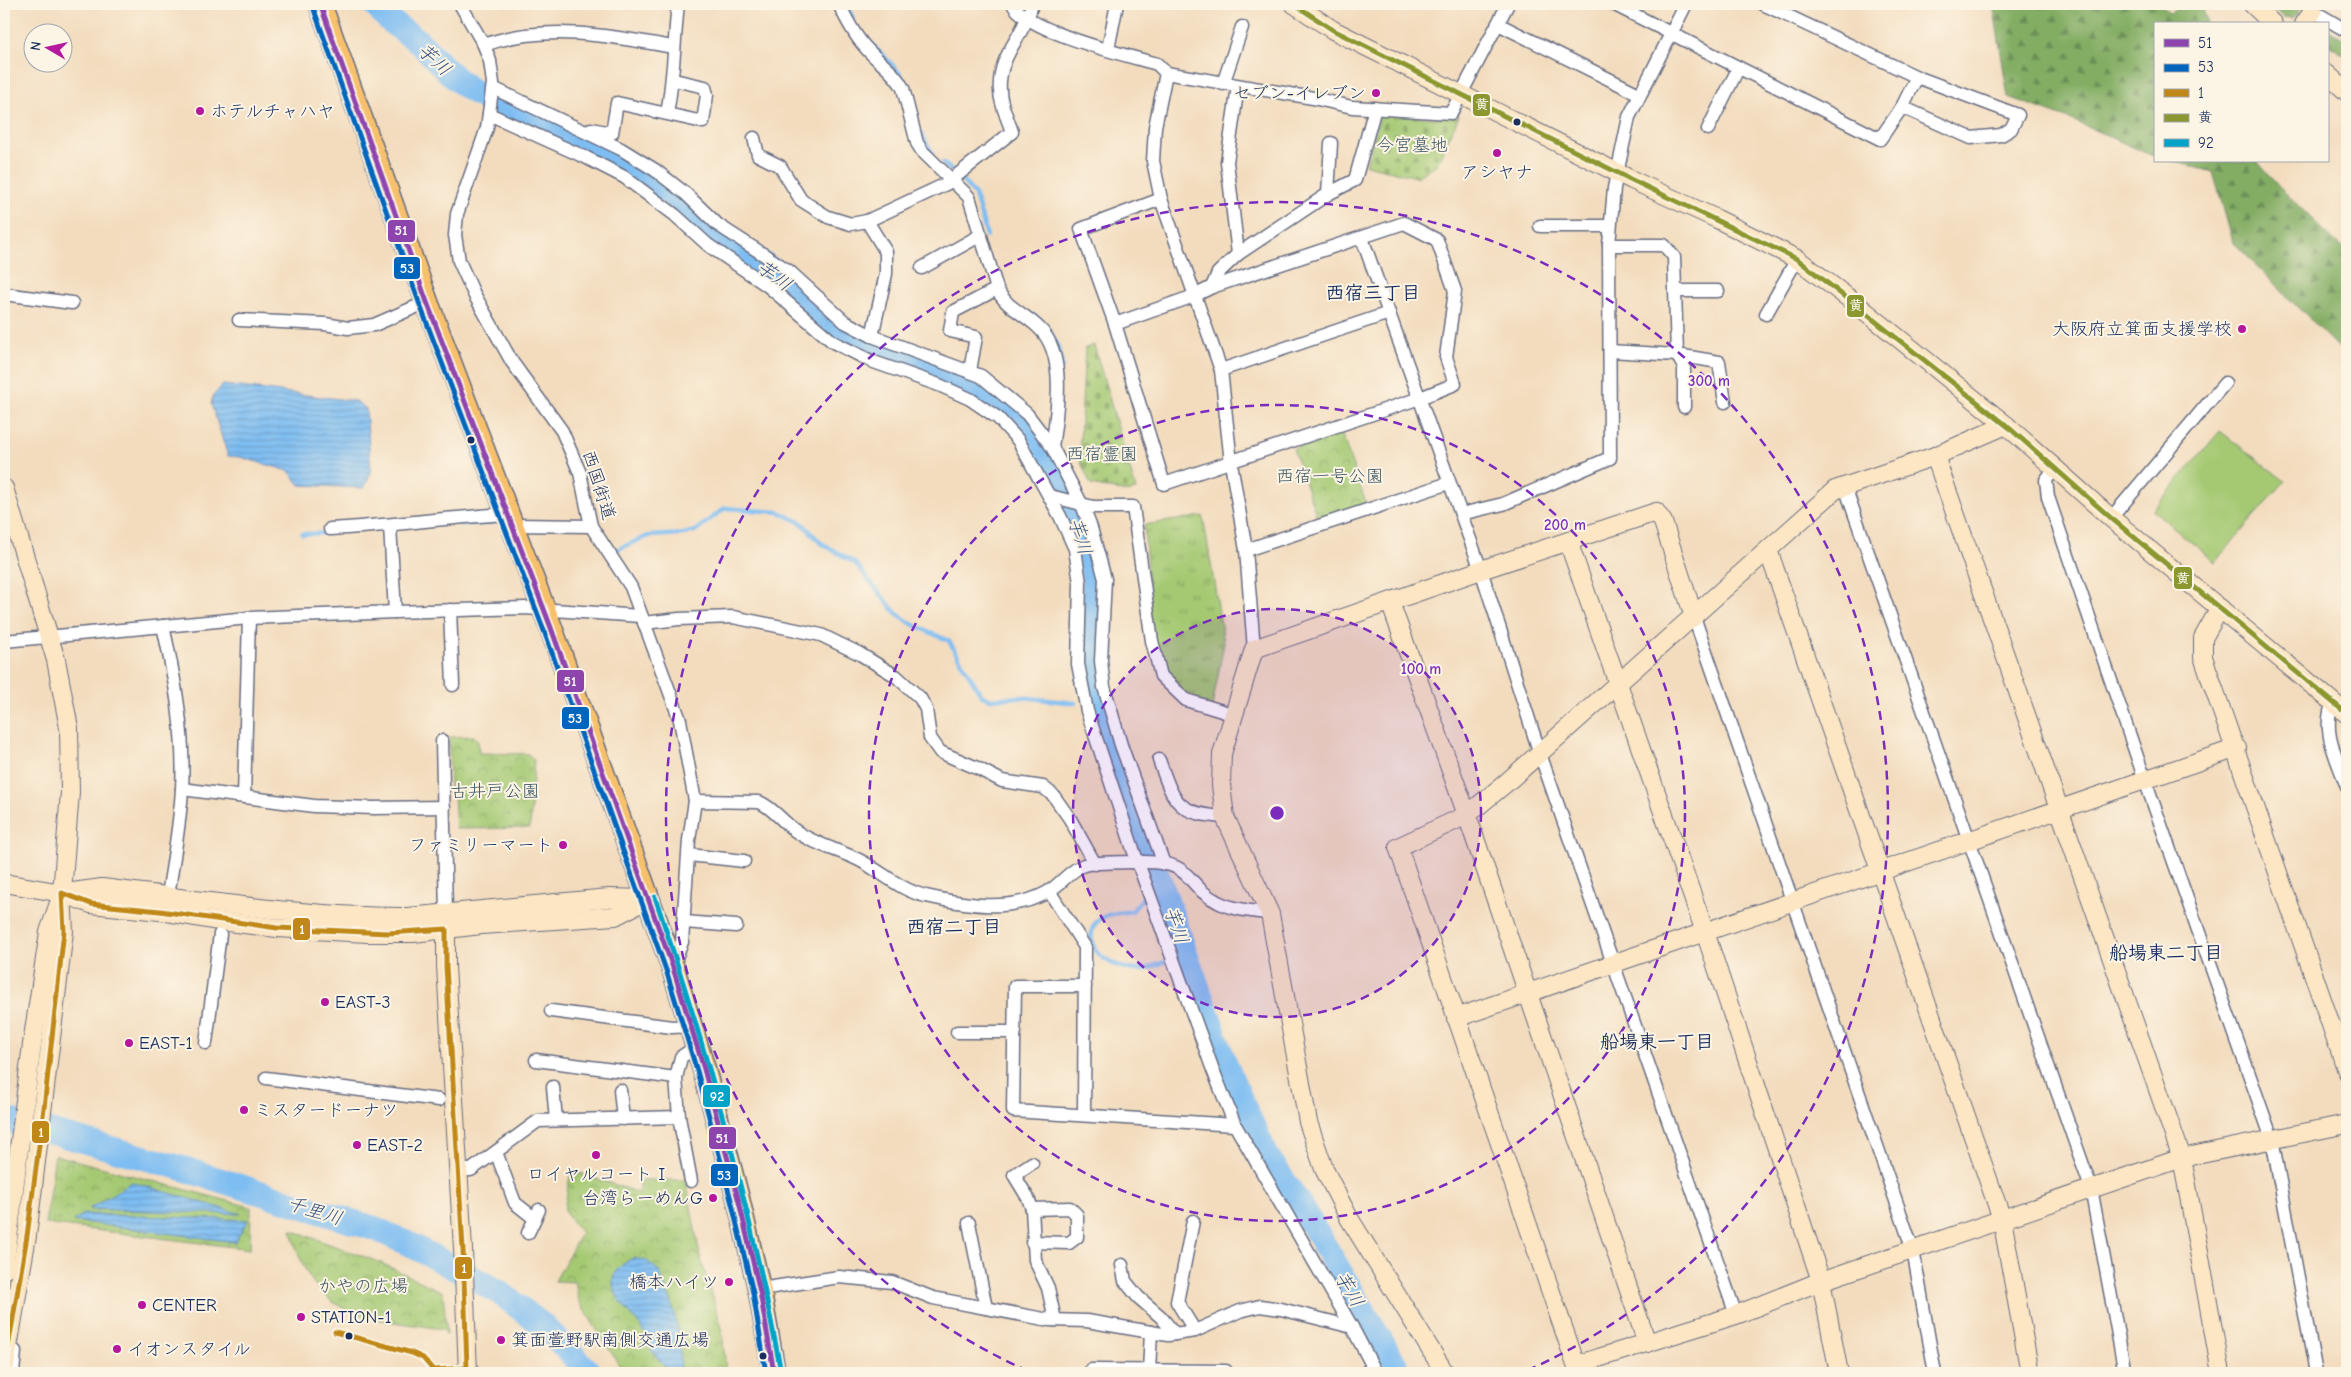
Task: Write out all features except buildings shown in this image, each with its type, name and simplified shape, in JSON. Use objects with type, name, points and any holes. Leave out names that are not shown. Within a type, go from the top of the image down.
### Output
[{"type":"highway","points":[[320,4],[427,302],[544,609],[673,968],[694,1036],[737,1192],[760,1292],[774,1373]]},
{"type":"street","name":"西国街道","points":[[460,4],[484,45],[491,68],[492,90],[487,128],[457,214],[455,235],[459,261],[474,294],[512,362],[562,431],[580,474],[591,526],[631,586],[680,720],[695,801],[689,840],[682,942],[673,968]]},
{"type":"street","points":[[667,113],[674,80],[673,47],[678,4]]},
{"type":"street","points":[[839,4],[855,34],[866,48],[899,80],[903,88],[917,143],[922,151],[953,179],[969,197],[997,289],[1008,305],[1043,332],[1053,350],[1057,379],[1056,420],[1052,447]]},
{"type":"street","points":[[1013,4],[1015,9],[1029,19],[1068,38],[1157,64],[1166,73],[1352,106],[1451,113],[1508,4]]},
{"type":"street","points":[[754,138],[758,155],[780,166],[801,200],[828,217],[851,224],[867,222],[953,179],[1012,132],[1000,93],[999,75],[1004,59],[1029,19],[1032,4]]},
{"type":"street","points":[[1108,49],[1117,4]]},
{"type":"street","points":[[1294,4],[1333,30],[1617,172],[1797,259],[2006,425],[2111,518],[2347,714]]},
{"type":"street","points":[[1613,4],[1738,69],[1880,139],[1902,107],[1916,77]]},
{"type":"street","points":[[1461,514],[1503,504],[1610,458],[1609,226],[1617,172],[1629,117],[1686,4]]},
{"type":"street","points":[[1764,4],[1916,77],[2018,115],[2011,129],[2001,135],[1970,138],[1902,107]]},
{"type":"street","points":[[2252,4],[2271,22]]},
{"type":"street","points":[[2311,11],[2347,31]]},
{"type":"street","points":[[1498,24],[1639,94]]},
{"type":"street","points":[[1223,84],[1242,27]]},
{"type":"street","points":[[484,45],[523,35],[602,34],[673,47]]},
{"type":"street","points":[[1708,130],[1738,69]]},
{"type":"street","points":[[1166,73],[1155,127],[1153,161],[1161,199],[1220,370],[1231,463],[1246,550],[1254,649],[1222,754],[1221,785],[1225,817],[1270,914],[1308,1122],[1322,1163],[1349,1218],[1444,1373]]},
{"type":"street","points":[[2328,75],[2347,92]]},
{"type":"street","points":[[580,128],[612,133],[617,103],[703,122],[707,95],[705,87],[674,80]]},
{"type":"street","points":[[1238,86],[1227,162],[1238,254]]},
{"type":"street","points":[[492,90],[580,128],[625,150],[686,194],[718,225],[779,263],[845,322],[872,336],[981,376],[1019,406],[1032,420],[1052,447],[1079,504],[1096,546],[1104,579],[1101,661],[1104,687],[1121,745],[1163,864]]},
{"type":"street","points":[[1212,287],[1218,273],[1238,254],[1328,194],[1355,180],[1375,108]]},
{"type":"street","points":[[490,111],[587,158],[630,182],[675,215],[708,245],[768,286],[833,342],[871,361],[959,394],[989,412],[1018,440],[1054,498],[1077,559],[1080,583],[1078,654],[1084,698],[1096,740],[1142,862],[1213,1070],[1235,1125],[1352,1327],[1373,1367],[1365,1373]]},
{"type":"street","points":[[1328,194],[1331,143]]},
{"type":"street","points":[[1115,324],[1194,296],[1212,287],[1404,223],[1437,240],[1455,291],[1446,357],[1455,384],[1420,398],[1231,463],[1164,484],[1115,324],[1081,229],[1161,199]]},
{"type":"street","points":[[867,222],[886,252],[886,274],[872,336]]},
{"type":"street","points":[[1540,226],[1609,226]]},
{"type":"street","points":[[922,268],[981,236]]},
{"type":"street","points":[[1362,238],[1481,570],[1540,754],[1736,1315]]},
{"type":"street","points":[[1609,245],[1664,245],[1674,257],[1677,355],[1684,367],[1684,407]]},
{"type":"street","points":[[1766,314],[1797,259]]},
{"type":"street","points":[[970,371],[976,337],[950,331],[953,312],[997,289]]},
{"type":"street","points":[[1675,291],[1718,291]]},
{"type":"street","points":[[4,294],[72,303]]},
{"type":"street","points":[[239,320],[325,324],[348,328],[374,325],[427,302]]},
{"type":"street","points":[[1220,370],[1389,313]]},
{"type":"street","points":[[1610,351],[1677,355],[1719,362],[1725,402]]},
{"type":"street","points":[[2111,518],[2225,383]]},
{"type":"street","points":[[2006,425],[1935,456],[1835,490],[1540,754],[1467,815],[1398,847],[1576,1366],[1736,1315],[1821,1281],[2182,1158],[2347,1124]]},
{"type":"street","points":[[1935,456],[2182,1158],[2221,1373]]},
{"type":"street","points":[[2055,468],[2046,480],[2048,497],[2145,780],[2272,1139],[2316,1373]]},
{"type":"street","points":[[1246,550],[1450,483]]},
{"type":"street","points":[[1846,487],[1968,841],[2091,1188],[2125,1373]]},
{"type":"street","points":[[4,488],[50,637],[63,690],[70,739],[70,792],[62,893],[64,931],[44,1108],[4,1371]]},
{"type":"street","points":[[1054,498],[1079,504],[1133,507],[1152,642],[1161,676],[1186,700],[1235,715]]},
{"type":"street","points":[[1254,649],[1643,515],[1658,513],[1667,533],[1694,617],[1913,1250],[1935,1373]]},
{"type":"street","points":[[330,529],[390,526],[445,518],[511,520],[591,526]]},
{"type":"street","points":[[390,526],[395,612]]},
{"type":"street","points":[[1568,541],[1705,932],[1821,1281],[1839,1373]]},
{"type":"street","points":[[1768,550],[2002,1219],[2030,1373]]},
{"type":"street","points":[[1390,602],[1467,815],[1647,1343]]},
{"type":"street","points":[[2220,608],[2204,638],[2203,657],[2237,748],[2347,1071]]},
{"type":"street","points":[[4,641],[250,618],[450,610],[544,609],[642,620],[733,617],[822,635],[860,654],[896,676],[924,703],[930,738],[940,752],[977,768],[1002,782],[1040,786],[1049,791],[1070,819],[1095,864]]},
{"type":"street","points":[[450,610],[453,685]]},
{"type":"street","points":[[244,797],[250,618]]},
{"type":"street","points":[[163,626],[176,683],[181,740],[182,789],[168,896]]},
{"type":"street","points":[[2333,702],[2328,714],[2327,730],[2347,787]]},
{"type":"street","points":[[442,741],[446,966],[463,1248],[468,1373]]},
{"type":"street","points":[[1456,1018],[2237,748]]},
{"type":"street","points":[[1159,760],[1172,795],[1180,806],[1203,816],[1225,817]]},
{"type":"street","points":[[182,789],[314,806],[374,808],[444,807]]},
{"type":"street","points":[[695,801],[727,800],[763,804],[807,838],[859,860],[906,889],[924,896],[977,906],[1021,902],[1049,891],[1079,868],[1095,864],[1142,862],[1163,864],[1183,869],[1202,889],[1221,904],[1270,914]]},
{"type":"street","points":[[689,856],[744,861]]},
{"type":"street","points":[[4,882],[62,893],[91,904],[160,911],[277,928],[388,933],[446,921],[609,898],[648,899]]},
{"type":"street","points":[[62,893],[102,888],[347,917],[446,921]]},
{"type":"street","points":[[1049,891],[1085,947],[1084,1115]]},
{"type":"street","points":[[4,1270],[32,1044],[49,932],[62,893]]},
{"type":"street","points":[[684,922],[736,926]]},
{"type":"street","points":[[206,1043],[220,934]]},
{"type":"street","points":[[1085,986],[1015,986],[1014,1111],[1235,1125]]},
{"type":"street","points":[[551,1011],[672,1027],[694,1036],[681,1057],[676,1078],[679,1117],[692,1181]]},
{"type":"street","points":[[957,1032],[1015,1032]]},
{"type":"street","points":[[536,1060],[676,1078]]},
{"type":"street","points":[[266,1078],[439,1100]]},
{"type":"street","points":[[553,1087],[556,1120]]},
{"type":"street","points":[[620,1090],[623,1119]]},
{"type":"street","points":[[457,1170],[471,1170],[538,1121],[679,1117]]},
{"type":"street","points":[[496,1152],[515,1203],[536,1214],[528,1233]]},
{"type":"street","points":[[1032,1164],[1014,1175],[1028,1198],[1032,1209],[1032,1242],[1035,1260],[1048,1288],[1055,1320]]},
{"type":"street","points":[[1032,1209],[1070,1208],[1077,1215],[1076,1237],[1068,1243],[1032,1242]]},
{"type":"street","points":[[1193,1221],[1177,1302],[1195,1331]]},
{"type":"street","points":[[969,1224],[986,1308]]},
{"type":"street","points":[[1122,1265],[1126,1281],[1138,1297],[1161,1317],[1174,1334]]},
{"type":"street","points":[[760,1292],[767,1288],[839,1277],[892,1282],[933,1298],[986,1308],[1055,1320],[1087,1321],[1151,1332],[1174,1334],[1195,1331],[1240,1311],[1260,1306],[1281,1309],[1352,1327]]},
{"type":"street","points":[[13,1373],[17,1342],[16,1296]]},
{"type":"street","points":[[1149,1371],[1151,1332]]},
{"type":"street","points":[[1092,1370],[1226,1372]]},
{"type":"green space","points":[[1993,4],[2161,4],[2170,13],[2183,4],[2202,4],[2206,22],[2154,22],[2154,157],[2072,120],[2008,97]]},
{"type":"green space","points":[[2269,4],[2296,4],[2300,7],[2298,14],[2292,18],[2283,17]]},
{"type":"green space","points":[[2328,30],[2347,40],[2347,57],[2328,45]]},
{"type":"green space","name":"今宮墓地","points":[[1381,113],[1437,118],[1459,116],[1437,164],[1417,177],[1366,165]]},
{"type":"green space","points":[[2176,162],[2258,162],[2279,187],[2347,253],[2347,357],[2233,242],[2213,172]]},
{"type":"green space","name":"西宿霊園","points":[[1094,345],[1136,490],[1127,492],[1091,485],[1079,458],[1085,348]]},
{"type":"green space","points":[[2220,431],[2285,481],[2215,562],[2153,510]]},
{"type":"green space","name":"西宿一号公園","points":[[1341,432],[1366,503],[1318,520],[1293,449]]},
{"type":"green space","points":[[1203,516],[1224,643],[1212,707],[1186,700],[1161,676],[1152,641],[1144,525]]},
{"type":"green space","name":"古井戸公園","points":[[474,736],[478,741],[479,753],[528,754],[534,760],[530,828],[456,829],[454,794],[450,789],[449,737]]},
{"type":"green space","points":[[27,1150],[30,1150],[22,1229],[12,1272]]},
{"type":"green space","points":[[55,1155],[251,1207],[250,1249],[45,1224]]},
{"type":"green space","points":[[571,1170],[639,1193],[641,1180],[686,1180],[700,1256],[722,1328],[726,1373],[624,1373],[579,1301],[575,1282],[555,1281],[581,1233],[564,1211]]},
{"type":"green space","name":"かやの広場","points":[[291,1230],[379,1262],[443,1292],[447,1335],[443,1329],[366,1316],[346,1309],[328,1298],[313,1282],[301,1260]]},
{"type":"water","points":[[223,385],[356,401],[366,409],[371,472],[364,488],[300,485],[289,471],[240,457],[228,456],[211,404],[213,396]]},
{"type":"water","points":[[132,1182],[241,1214],[89,1209]]},
{"type":"water","points":[[83,1214],[248,1220],[235,1242],[74,1221]]},
{"type":"water","points":[[633,1258],[647,1261],[659,1271],[672,1304],[679,1335],[681,1373],[671,1373],[658,1359],[650,1347],[644,1331],[616,1294],[613,1285],[614,1276],[620,1267]]},
{"type":"waterway","name":"芋川","points":[[374,4],[390,21],[419,42],[442,66],[474,92],[585,141],[623,161],[676,198],[712,232],[776,273],[824,318],[841,331],[892,355],[972,386],[996,400],[1018,418],[1036,442],[1067,496],[1084,535],[1093,576],[1095,597],[1094,664],[1100,705],[1155,868],[1225,1064],[1267,1156],[1302,1208],[1400,1373]]},
{"type":"waterway","points":[[846,4],[853,18]]},
{"type":"waterway","points":[[863,36],[900,74],[910,93],[913,104]]},
{"type":"waterway","points":[[920,131],[932,153]]},
{"type":"waterway","points":[[943,163],[951,170]]},
{"type":"waterway","points":[[961,179],[975,195],[987,236]]},
{"type":"waterway","points":[[999,274],[1007,295]]},
{"type":"waterway","points":[[1033,315],[1045,325],[1054,337],[1062,367]]},
{"type":"waterway","points":[[618,549],[648,536],[684,534],[695,531],[725,508],[779,512],[802,523],[821,543],[855,563],[896,613],[912,624],[949,641],[982,696],[990,699],[1021,697],[1075,703]]},
{"type":"waterway","points":[[460,524],[491,523]]},
{"type":"waterway","points":[[302,534],[331,533]]},
{"type":"waterway","name":"芋川","points":[[1093,705],[1100,705]]},
{"type":"waterway","points":[[1143,898],[1132,911],[1109,915],[1097,922],[1092,931],[1092,942],[1094,948],[1102,957],[1124,968],[1141,970],[1164,962]]},
{"type":"waterway","name":"芋川","points":[[1179,958],[1187,956]]},
{"type":"waterway","name":"千里川","points":[[4,1119],[178,1167],[376,1229],[411,1245],[499,1292],[546,1328],[590,1373]]},
{"type":"transit line","name":"51","points":[[320,4],[427,302],[550,625],[673,968],[704,1069],[739,1202],[760,1292],[774,1373]]},
{"type":"transit line","name":"黄","points":[[1294,4],[1333,30],[1632,180],[1797,259],[2006,425],[2111,518],[2347,714]]},
{"type":"transit line","name":"53","points":[[313,7],[420,305],[543,628],[666,970],[697,1071],[732,1204],[753,1293],[766,1373]]},
{"type":"transit line","name":"1","points":[[4,1371],[27,1236],[44,1108],[64,931],[62,893],[91,904],[160,911],[277,928],[388,933],[446,929],[446,966],[463,1249],[467,1368],[433,1370],[423,1358],[412,1353],[335,1332]]},
{"type":"transit line","name":"92","points":[[655,897],[693,1014],[727,1132],[756,1251],[781,1372]]},
{"type":"place","name":"セブン-イレブン","points":[[1376,93]]},
{"type":"place","name":"ホテルチャハヤ","points":[[200,111]]},
{"type":"place","name":"アシヤナ","points":[[1497,153]]},
{"type":"place","name":"大阪府立箕面支援学校","points":[[2242,329]]},
{"type":"place","name":"ファミリーマート","points":[[563,845]]},
{"type":"place","name":"EAST-3","points":[[325,1002]]},
{"type":"place","name":"EAST-1","points":[[129,1043]]},
{"type":"place","name":"ミスタードーナツ","points":[[244,1110]]},
{"type":"place","name":"EAST-2","points":[[357,1145]]},
{"type":"place","name":"ロイヤルコート I","points":[[596,1155]]},
{"type":"place","name":"台湾らーめんG","points":[[713,1198]]},
{"type":"place","name":"橋本ハイツ","points":[[729,1282]]},
{"type":"place","name":"CENTER","points":[[142,1305]]},
{"type":"place","name":"STATION-1","points":[[301,1317]]},
{"type":"place","name":"箕面萱野駅南側交通広場","points":[[501,1340]]},
{"type":"place","name":"イオンスタイル","points":[[117,1349]]},
{"type":"district","name":"西宿三丁目","points":[[1373,292]]},
{"type":"district","name":"西宿二丁目","points":[[954,926]]},
{"type":"district","name":"船場東二丁目","points":[[2166,952]]},
{"type":"district","name":"船場東一丁目","points":[[1657,1041]]}]
